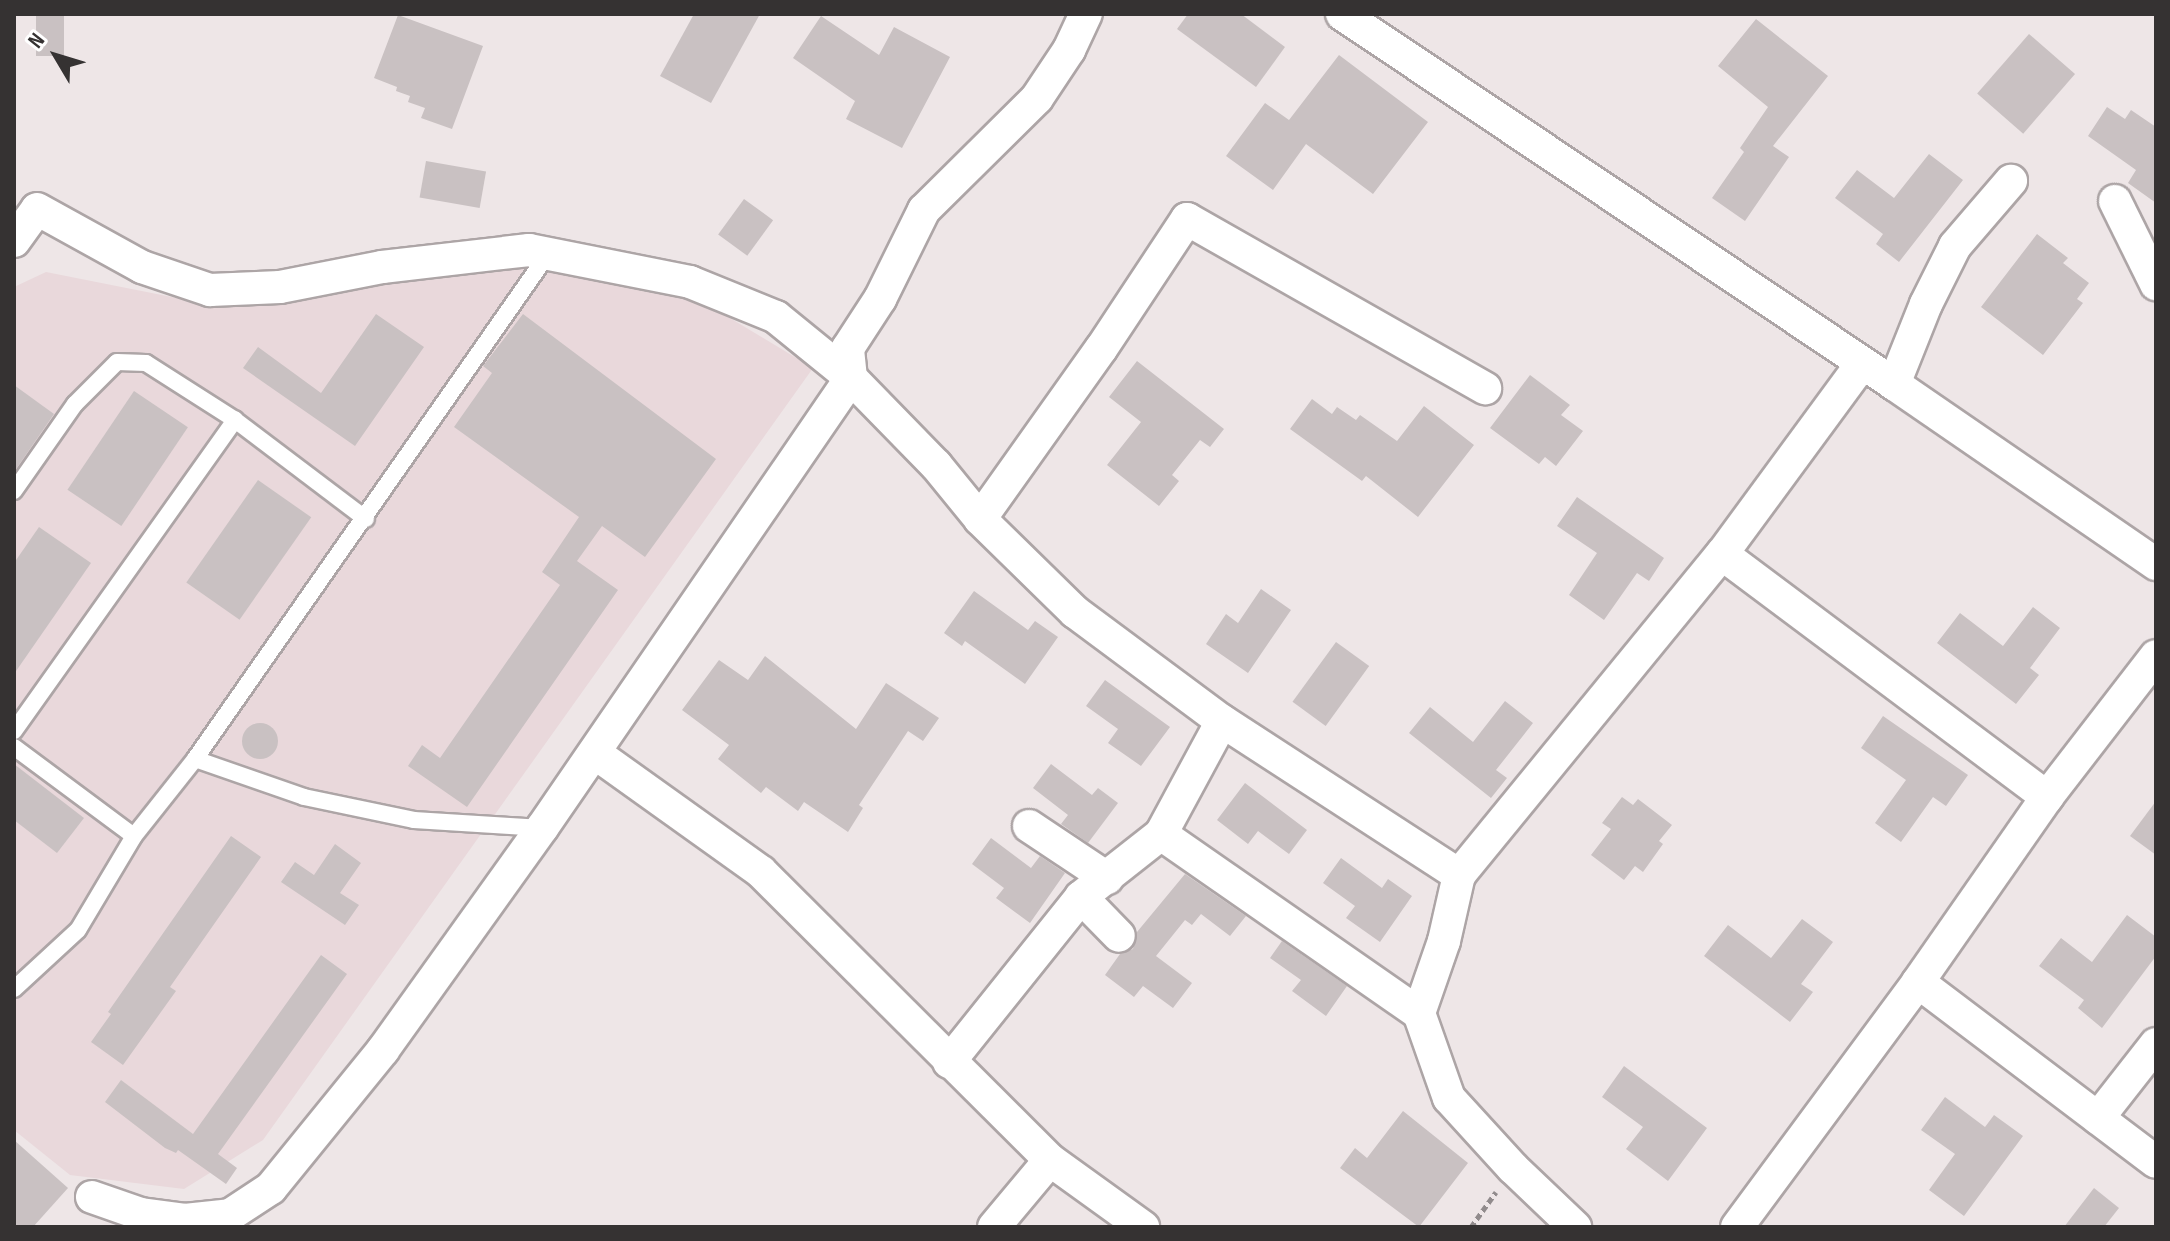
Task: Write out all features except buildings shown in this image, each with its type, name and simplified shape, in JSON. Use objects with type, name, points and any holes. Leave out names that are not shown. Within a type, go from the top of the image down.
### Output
[{"type":"street","points":[[92,1197],[141,1214],[228,1221],[271,1188],[383,1050],[542,828],[851,378],[848,348],[880,299],[924,210],[1037,98],[1069,50],[1086,14]]},
{"type":"street","points":[[1342,14],[1861,365],[1894,384],[2156,564]]},
{"type":"street","points":[[1894,384],[1926,304],[1955,246],[2011,181]]},
{"type":"street","points":[[2115,201],[2156,284]]},
{"type":"street","points":[[14,241],[26,202],[142,267],[210,290],[280,287],[382,267],[529,250],[690,282],[776,317],[851,378],[936,465],[980,519],[1075,612],[1222,721],[1459,875]]},
{"type":"street","points":[[980,519],[1101,349],[1187,219],[1485,388]]},
{"type":"street","points":[[1419,1013],[1444,941],[1459,875],[1722,554],[1861,365]]},
{"type":"street","points":[[1722,554],[2047,797]]},
{"type":"street","points":[[1737,1227],[1918,982],[2047,797],[2156,656]]},
{"type":"street","points":[[949,1062],[1081,897],[1161,834],[1222,721]]},
{"type":"street","points":[[595,753],[761,872],[1050,1160],[1143,1227]]},
{"type":"street","points":[[1029,826],[1107,878]]},
{"type":"street","points":[[1161,834],[1419,1013],[1449,1098],[1513,1168],[1575,1227]]},
{"type":"street","points":[[1081,897],[1119,936]]},
{"type":"street","points":[[1918,982],[2156,1162]]},
{"type":"street","points":[[2098,1118],[2156,1044]]},
{"type":"street","points":[[994,1227],[1050,1160]]},
{"type":"lane","points":[[14,989],[78,930],[134,836],[195,759],[366,519],[548,254]]},
{"type":"lane","points":[[14,491],[75,404],[117,362],[146,363],[235,420],[366,519]]},
{"type":"lane","points":[[14,731],[235,420]]},
{"type":"lane","points":[[14,747],[134,836]]},
{"type":"lane","points":[[195,759],[304,797],[414,820],[542,828]]},
{"type":"path","points":[[1471,1227],[1513,1168]]},
{"type":"shaded area","points":[[543,263],[695,297],[813,368],[263,1140],[184,1189],[70,1175],[14,1130],[14,287],[46,272],[197,302]]}]
